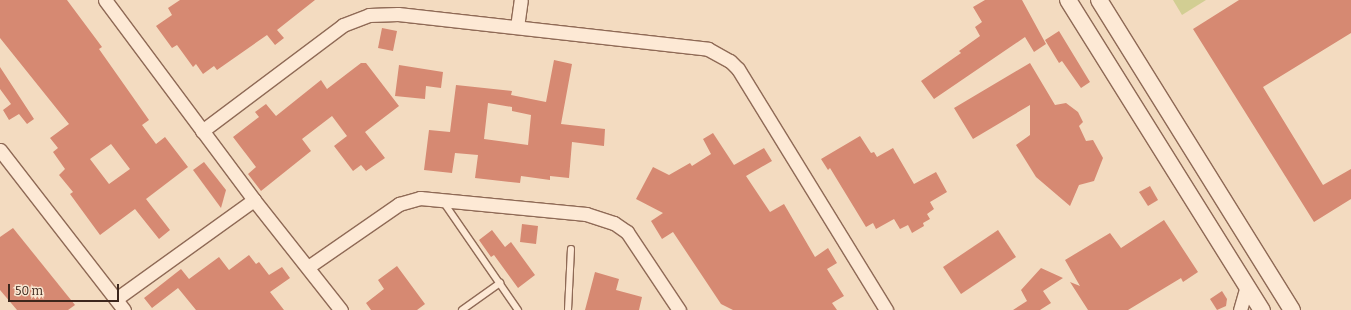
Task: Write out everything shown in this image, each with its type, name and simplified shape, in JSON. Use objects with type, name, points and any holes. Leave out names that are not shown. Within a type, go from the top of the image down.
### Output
[{"type":"street","points":[[517,27],[521,0]]},
{"type":"street","points":[[1068,0],[1262,310]]},
{"type":"street","points":[[1101,1],[1292,310]]},
{"type":"street","points":[[110,2],[202,131],[254,200],[341,310]]},
{"type":"street","points":[[202,131],[331,34],[356,19],[384,13],[708,49],[730,61],[738,69],[884,309]]},
{"type":"street","points":[[0,150],[124,310]]},
{"type":"street","points":[[308,267],[399,204],[420,198],[586,214],[614,223],[637,244],[679,310]]},
{"type":"street","points":[[116,299],[254,200]]},
{"type":"street","points":[[1240,310],[1247,286]]},
{"type":"lane","points":[[441,199],[518,310]]},
{"type":"lane","points":[[568,310],[571,249]]},
{"type":"lane","points":[[462,310],[500,283]]},
{"type":"shaded area","points":[[1173,0],[1206,0],[1182,15]]},
{"type":"building","points":[[0,0],[67,0],[102,47],[99,49],[149,120],[142,125],[156,144],[165,137],[188,167],[146,199],[170,230],[159,239],[135,209],[100,235],[70,194],[73,192],[59,175],[65,169],[53,152],[58,148],[50,138],[69,124],[0,38]],"holes":[[[111,144],[130,169],[109,184],[90,159]]]},
{"type":"building","points":[[180,0],[315,0],[277,30],[284,38],[275,45],[267,35],[217,70],[214,66],[203,74],[196,64],[193,67],[177,45],[172,48],[156,26],[172,15],[168,8]]},
{"type":"building","points":[[985,0],[1022,0],[1046,44],[1034,52],[1025,37],[934,99],[921,81],[961,53],[959,51],[980,36],[975,27],[982,22],[973,7]]},
{"type":"building","points":[[1239,0],[1351,0],[1351,33],[1263,87],[1323,185],[1351,169],[1351,199],[1314,222],[1193,29]]},
{"type":"building","points":[[382,28],[397,31],[393,51],[378,48]]},
{"type":"building","points":[[1059,31],[1090,82],[1081,88],[1062,61],[1059,63],[1045,40]]},
{"type":"building","points":[[554,60],[572,64],[561,124],[605,129],[604,146],[572,142],[569,178],[550,176],[550,180],[521,176],[520,183],[475,178],[478,155],[455,153],[452,173],[424,170],[429,130],[450,132],[456,85],[512,91],[511,95],[546,102]],"holes":[[[488,103],[512,107],[512,111],[531,115],[528,145],[484,139]]]},
{"type":"building","points":[[361,63],[366,63],[399,106],[365,132],[385,158],[366,171],[361,165],[353,171],[334,146],[347,136],[332,116],[302,139],[311,151],[261,191],[248,174],[256,167],[233,137],[259,117],[255,112],[266,104],[276,116],[321,80],[327,89]]},
{"type":"building","points":[[1030,63],[1055,105],[1066,103],[1078,112],[1083,122],[1079,126],[1086,141],[1093,140],[1103,158],[1094,181],[1079,185],[1070,206],[1036,177],[1016,145],[1030,135],[1030,105],[973,139],[954,108]]},
{"type":"building","points":[[399,65],[443,72],[441,88],[426,86],[425,99],[395,96]]},
{"type":"building","points":[[0,67],[34,119],[27,124],[19,114],[9,120],[3,110],[11,104],[0,89]]},
{"type":"building","points":[[713,133],[734,165],[764,148],[772,161],[746,176],[770,212],[784,204],[815,257],[828,248],[837,263],[827,269],[844,296],[832,303],[837,310],[733,310],[721,304],[673,232],[662,239],[651,221],[663,213],[636,199],[653,167],[669,175],[690,163],[692,166],[711,154],[703,139]]},
{"type":"building","points":[[860,136],[871,153],[874,152],[877,157],[893,148],[914,184],[936,172],[947,192],[930,202],[934,209],[927,214],[930,219],[923,223],[924,226],[912,233],[908,225],[900,229],[894,219],[876,229],[873,223],[866,227],[830,168],[828,170],[821,159]]},
{"type":"building","points":[[204,162],[226,190],[221,208],[193,170]]},
{"type":"building","points":[[1150,186],[1158,200],[1148,206],[1139,192]]},
{"type":"building","points":[[1164,220],[1198,272],[1183,282],[1181,278],[1128,310],[1088,310],[1070,282],[1080,286],[1065,260],[1110,233],[1121,248]]},
{"type":"building","points":[[522,224],[538,226],[536,244],[520,242]]},
{"type":"building","points":[[13,228],[75,305],[68,310],[17,310],[0,290],[0,237]]},
{"type":"building","points":[[492,230],[505,247],[511,242],[535,275],[518,288],[494,255],[491,257],[479,240]]},
{"type":"building","points":[[998,230],[1016,257],[961,294],[943,267]]},
{"type":"building","points":[[249,255],[256,264],[259,262],[269,275],[282,267],[290,278],[270,292],[284,310],[196,310],[178,288],[152,308],[144,298],[181,269],[189,279],[219,257],[229,270]]},
{"type":"building","points":[[397,266],[425,304],[417,310],[371,310],[366,303],[384,289],[378,280]]},
{"type":"building","points":[[1041,268],[1063,278],[1043,291],[1051,303],[1040,310],[1013,310],[1027,301],[1021,290]]},
{"type":"building","points":[[595,272],[619,279],[616,290],[642,297],[639,310],[585,310]]},
{"type":"building","points":[[1222,291],[1227,299],[1226,306],[1217,310],[1210,299]]}]
